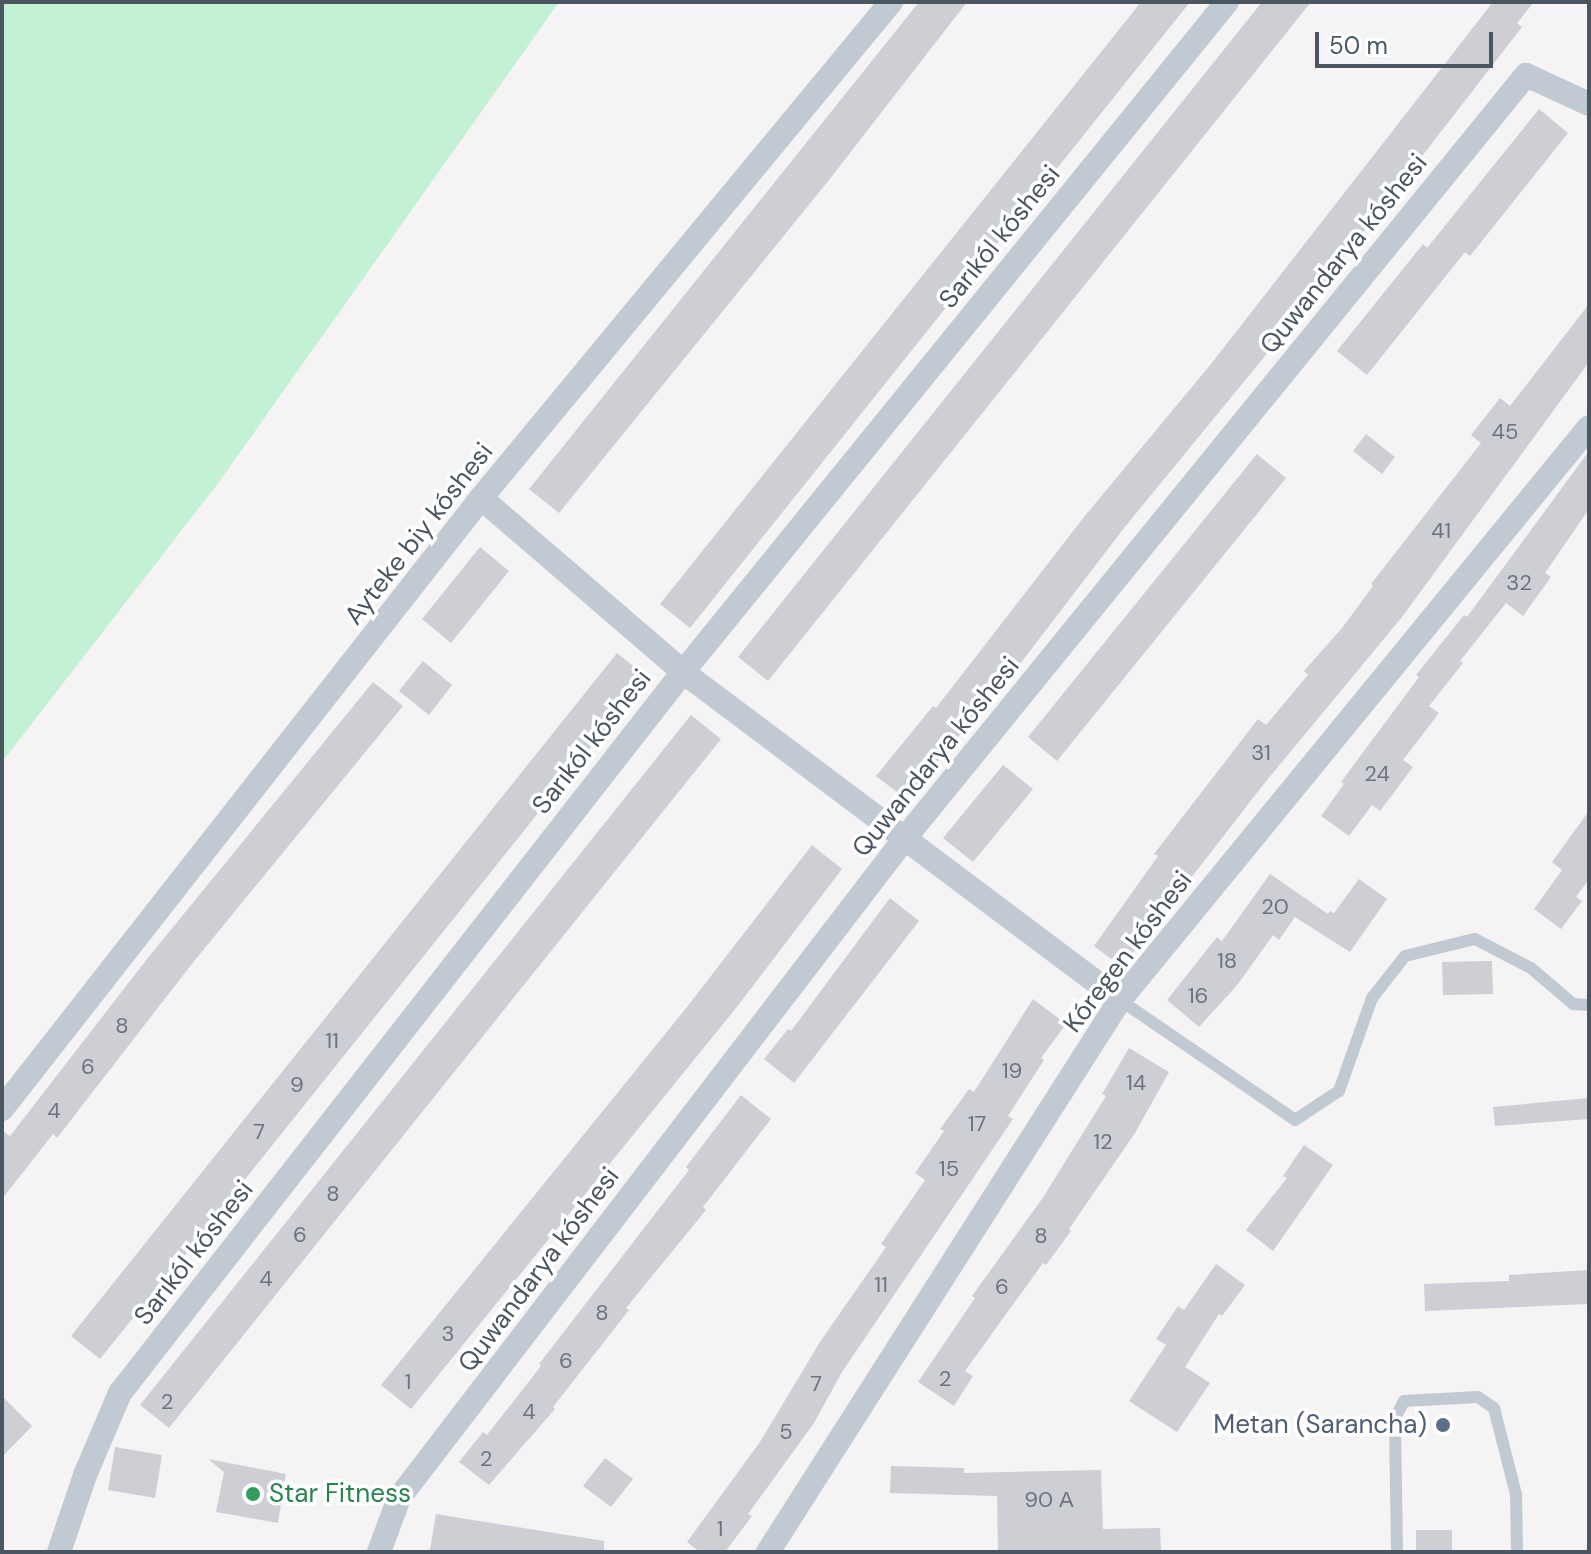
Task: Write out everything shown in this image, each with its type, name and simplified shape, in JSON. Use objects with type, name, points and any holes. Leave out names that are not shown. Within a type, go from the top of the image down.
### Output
[{"type":"street","name":"Ayteke biy kóshesi","points":[[2,1109],[481,498],[891,2]]},
{"type":"street","name":"Sarıkól kóshesi","points":[[59,1552],[85,1475],[120,1393],[683,672],[1227,2]]},
{"type":"street","name":"Quwandarya kóshesi","points":[[379,1552],[399,1498],[905,838],[1526,75],[1589,104]]},
{"type":"street","name":"Kóregen kóshesi","points":[[768,1552],[1120,1000],[1589,427]]},
{"type":"street","points":[[481,498],[683,672],[1120,1000]]},
{"type":"lane","points":[[1120,1000],[1295,1120],[1339,1091],[1372,998],[1405,956],[1475,939],[1531,968],[1573,1004],[1589,1005]]},
{"type":"lane","points":[[1397,1552],[1395,1418],[1404,1401],[1478,1397],[1494,1408],[1516,1494],[1517,1552]]},
{"type":"green space","points":[[2,2],[559,2],[219,482],[2,762]]},
{"type":"building","points":[[919,2],[967,2],[829,180],[559,513],[529,489]]},
{"type":"building","points":[[1141,2],[1190,2],[690,628],[660,604]]},
{"type":"building","points":[[1262,2],[1311,2],[768,681],[738,657]]},
{"type":"building","points":[[1493,2],[1534,2],[1517,23],[1522,27],[1310,301],[1124,528],[1023,660],[906,799],[876,776],[933,706],[936,708],[1084,517],[1211,364]]},
{"type":"building","points":[[1539,109],[1568,133],[1470,256],[1465,252],[1367,375],[1337,351],[1423,244],[1427,248]]},
{"type":"building","points":[[1589,304],[1589,362],[1402,617],[1263,785],[1122,967],[1094,946],[1158,856],[1154,854],[1258,719],[1266,725],[1308,675],[1304,671],[1342,628],[1373,586],[1371,584],[1481,443],[1471,435],[1500,398],[1510,406]]},
{"type":"building","points":[[1366,434],[1395,457],[1382,474],[1353,451]]},
{"type":"building","points":[[1589,451],[1589,509],[1545,573],[1551,577],[1523,616],[1506,603],[1460,661],[1463,663],[1429,706],[1439,713],[1403,760],[1413,767],[1380,811],[1372,805],[1349,836],[1321,816],[1344,784],[1341,782],[1419,677],[1416,675],[1464,615],[1467,617]]},
{"type":"building","points":[[1257,454],[1286,478],[1057,761],[1028,737]]},
{"type":"building","points":[[480,547],[509,571],[451,643],[422,619]]},
{"type":"building","points":[[617,653],[647,677],[218,1213],[183,1258],[188,1262],[144,1319],[137,1313],[100,1359],[71,1336]]},
{"type":"building","points":[[423,661],[452,685],[429,715],[399,691]]},
{"type":"building","points":[[373,682],[403,706],[191,965],[57,1138],[53,1134],[2,1199],[2,1130],[10,1136],[147,959]]},
{"type":"building","points":[[691,715],[721,739],[169,1428],[140,1405]]},
{"type":"building","points":[[1003,765],[1033,789],[973,862],[943,838]]},
{"type":"building","points":[[1589,811],[1589,879],[1576,897],[1582,901],[1561,929],[1534,909],[1562,870],[1552,862]]},
{"type":"building","points":[[812,845],[842,869],[736,1008],[411,1409],[381,1385],[687,1007]]},
{"type":"building","points":[[1270,874],[1328,914],[1330,911],[1334,913],[1359,879],[1387,899],[1350,952],[1295,917],[1279,940],[1273,935],[1238,984],[1199,1027],[1167,1000],[1217,937],[1222,941]]},
{"type":"building","points":[[890,898],[919,921],[794,1083],[764,1059],[788,1029],[791,1031]]},
{"type":"building","points":[[1492,961],[1493,994],[1443,995],[1442,962]]},
{"type":"building","points":[[1033,999],[1066,1024],[1041,1058],[1044,1060],[1008,1116],[1013,1119],[842,1372],[814,1423],[748,1514],[752,1516],[725,1552],[700,1552],[687,1542],[760,1442],[820,1342],[886,1247],[881,1244],[925,1180],[915,1173],[944,1131],[940,1129],[969,1089],[974,1092]]},
{"type":"building","points":[[1129,1048],[1169,1072],[1135,1133],[1069,1229],[1071,1231],[1046,1265],[1043,1263],[965,1371],[973,1376],[954,1406],[918,1382],[975,1298],[972,1296],[1042,1199],[1106,1096],[1102,1094]]},
{"type":"building","points":[[741,1095],[771,1119],[703,1207],[706,1210],[626,1308],[629,1310],[553,1407],[555,1409],[489,1485],[459,1462],[483,1432],[487,1435],[541,1366],[539,1364],[689,1170],[686,1167]]},
{"type":"building","points":[[1589,1098],[1589,1119],[1495,1126],[1493,1107]]},
{"type":"building","points":[[1304,1145],[1333,1165],[1273,1251],[1246,1230],[1287,1178],[1283,1176]]},
{"type":"building","points":[[1216,1264],[1245,1285],[1222,1316],[1219,1314],[1185,1367],[1210,1383],[1177,1432],[1129,1401],[1166,1345],[1156,1339],[1178,1306],[1184,1310]]},
{"type":"building","points":[[1589,1270],[1589,1304],[1425,1311],[1424,1284],[1509,1281],[1509,1275]]},
{"type":"building","points":[[2,1396],[32,1426],[2,1457]]},
{"type":"building","points":[[115,1447],[162,1455],[155,1498],[108,1490]]},
{"type":"building","points":[[605,1458],[633,1479],[611,1507],[583,1486]]},
{"type":"building","points":[[208,1459],[286,1474],[278,1523],[216,1512],[224,1472]]},
{"type":"building","points":[[891,1466],[964,1468],[964,1473],[1101,1470],[1103,1529],[1160,1528],[1161,1552],[998,1552],[997,1496],[890,1493]]},
{"type":"building","points":[[436,1514],[604,1541],[604,1552],[430,1550]]},
{"type":"building","points":[[1416,1530],[1452,1530],[1452,1552],[1416,1552]]},
{"type":"place","name":"Metan (Sarancha)","points":[[1443,1425]]},
{"type":"place","name":"Star Fitness","points":[[253,1494]]}]
